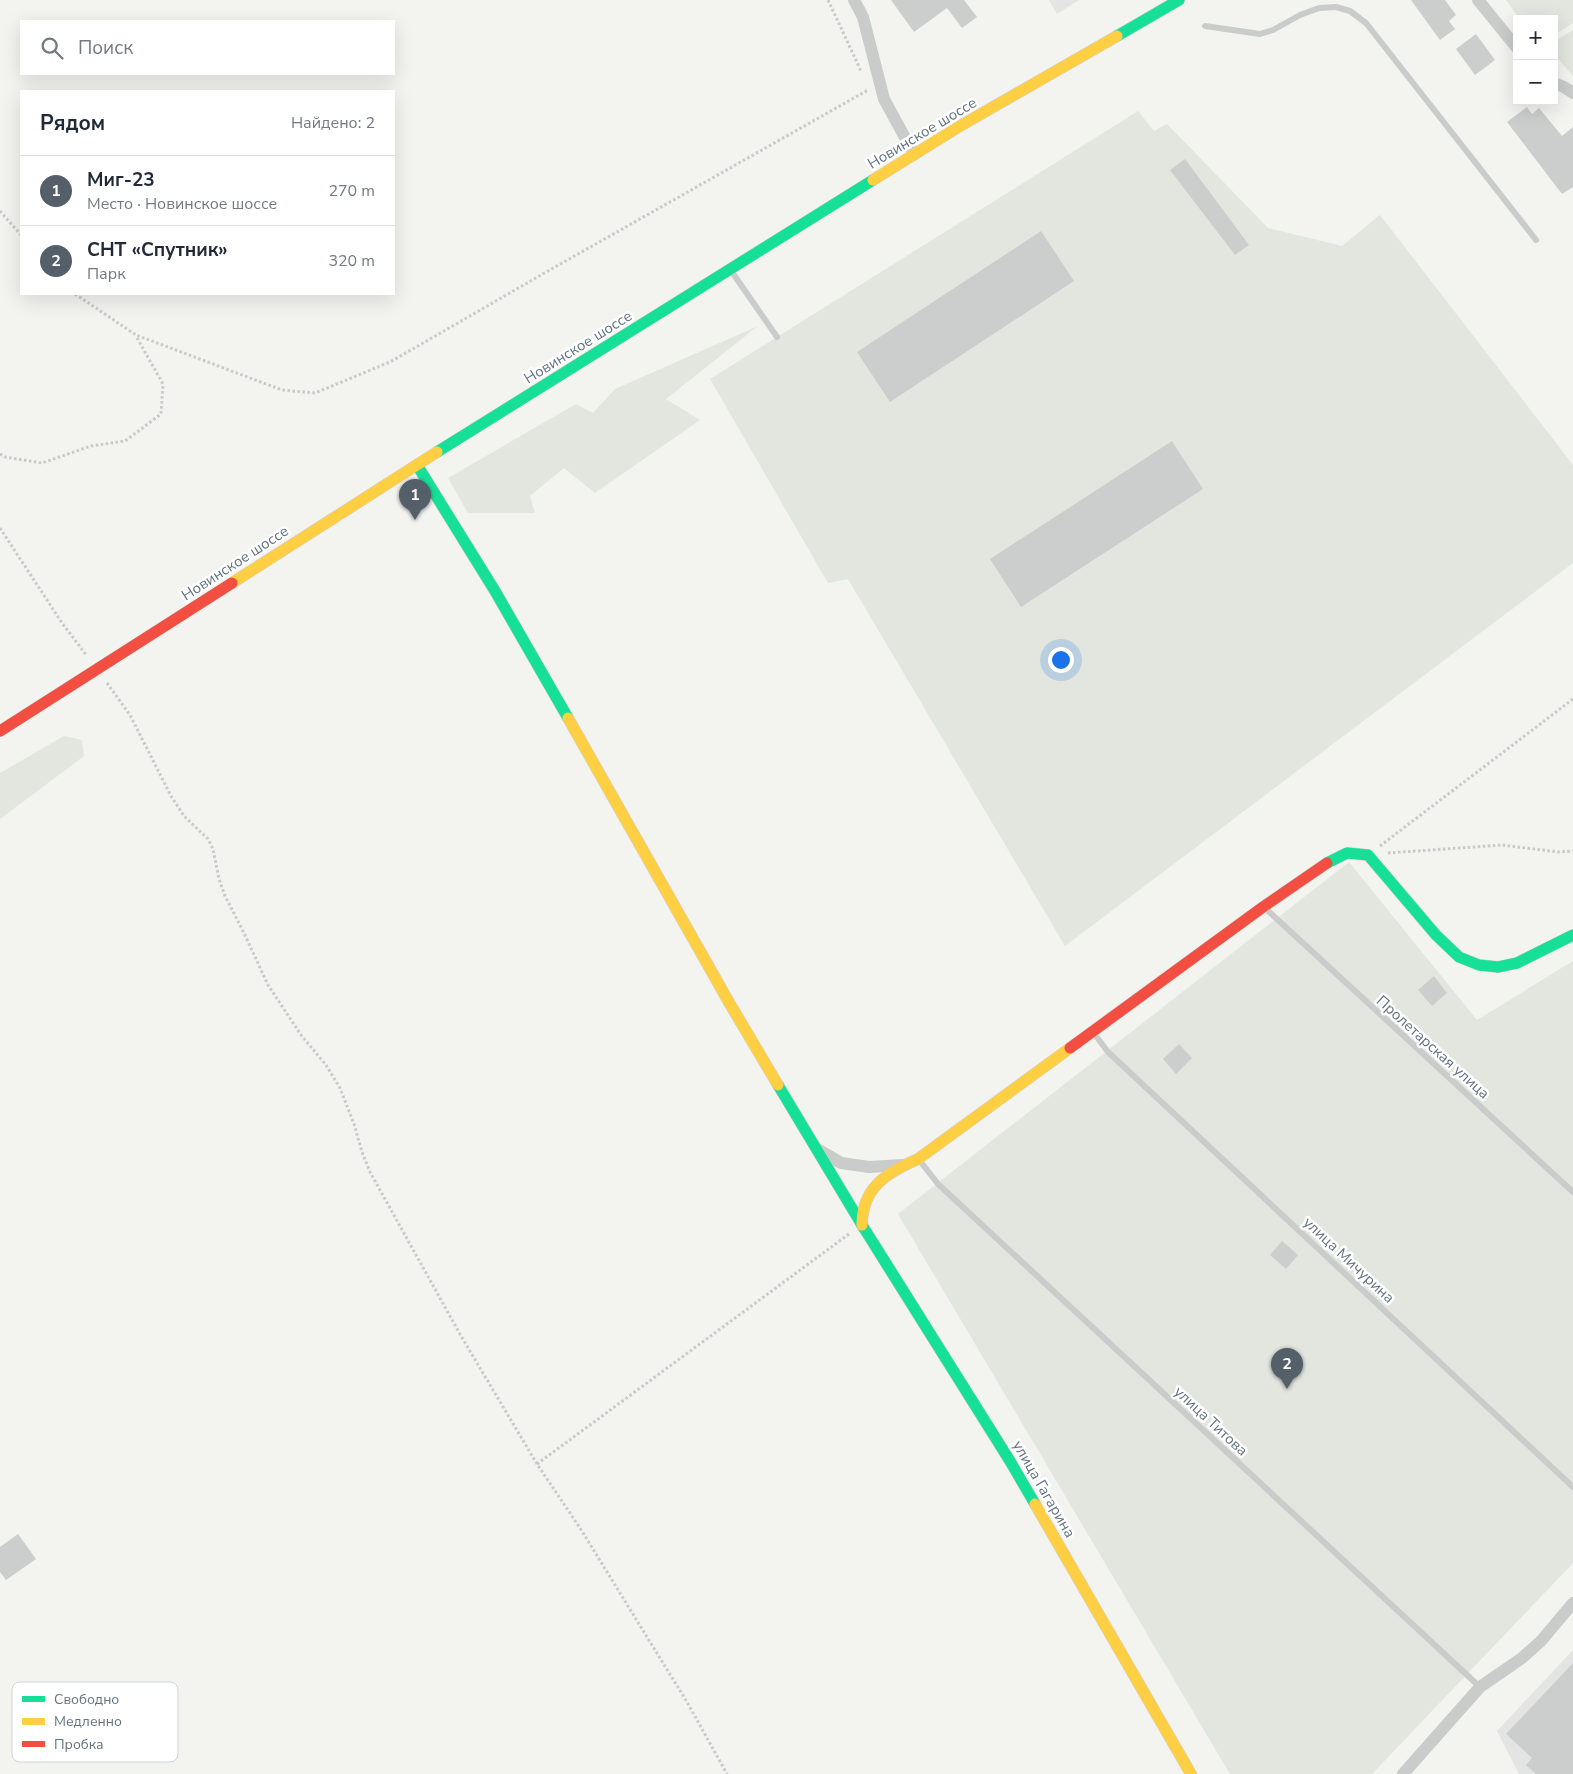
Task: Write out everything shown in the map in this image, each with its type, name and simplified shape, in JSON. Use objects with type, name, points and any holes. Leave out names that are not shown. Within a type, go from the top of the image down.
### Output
[{"type":"street","points":[[854,0],[862,17],[884,99],[914,154]]},
{"type":"street","name":"Новинское шоссе","points":[[0,731],[417,465],[914,154],[1179,0]]},
{"type":"street","points":[[1478,0],[1513,43]]},
{"type":"street","points":[[1558,85],[1573,93]]},
{"type":"street","name":"улица Гагарина","points":[[417,465],[495,591],[730,1004],[862,1225],[1010,1461],[1192,1774]]},
{"type":"street","points":[[862,1225],[864,1202],[880,1182],[902,1165],[918,1159],[1263,907],[1331,860],[1347,853],[1368,855],[1400,890],[1436,935],[1459,957],[1479,965],[1498,967],[1517,963],[1573,935]]},
{"type":"street","points":[[817,1149],[841,1163],[869,1166],[902,1165]]},
{"type":"street","points":[[1404,1774],[1480,1687],[1541,1641],[1573,1603]]},
{"type":"lane","points":[[1205,26],[1260,34],[1274,30],[1300,15],[1319,8],[1336,7],[1350,11],[1366,23],[1536,240]]},
{"type":"lane","points":[[730,269],[777,337]]},
{"type":"lane","name":"Пролетарская улица","points":[[1263,907],[1573,1192]]},
{"type":"lane","name":"улица Мичурина","points":[[1092,1031],[1108,1052],[1573,1487]]},
{"type":"lane","name":"улица Титова","points":[[918,1159],[938,1184],[1480,1687]]},
{"type":"path","points":[[828,0],[861,71]]},
{"type":"path","points":[[76,295],[136,335],[282,390],[314,393],[390,362],[548,270],[869,89]]},
{"type":"path","points":[[0,212],[20,234]]},
{"type":"path","points":[[0,454],[5,457],[42,464],[91,446],[125,441],[161,414],[163,384],[136,335]]},
{"type":"path","points":[[0,528],[62,623],[130,715],[171,796],[184,816],[208,839],[213,849],[219,879],[225,896],[268,985],[301,1035],[326,1065],[340,1088],[370,1172],[461,1336],[537,1464],[580,1528],[686,1702],[727,1774]]},
{"type":"path","points":[[1368,855],[1573,699]]},
{"type":"path","points":[[1368,855],[1502,845],[1558,852],[1573,851]]},
{"type":"path","points":[[537,1464],[862,1225]]},
{"type":"shaded area","points":[[1049,0],[1079,0],[1057,14]]},
{"type":"shaded area","points":[[1506,0],[1573,0],[1573,23],[1558,32],[1558,15],[1517,15]]},
{"type":"shaded area","points":[[1573,30],[1573,76],[1558,59],[1558,39]]},
{"type":"shaded area","points":[[1138,111],[1154,131],[1167,124],[1268,228],[1342,246],[1380,215],[1573,465],[1573,563],[1065,946],[848,579],[828,583],[710,379]]},
{"type":"shaded area","points":[[758,326],[666,399],[700,420],[595,493],[564,468],[530,496],[535,513],[468,513],[448,478],[576,404],[593,413],[615,389]]},
{"type":"shaded area","points":[[64,736],[82,740],[84,756],[0,819],[0,773]]},
{"type":"shaded area","points":[[1349,862],[1477,1020],[1573,961],[1573,1563],[1372,1774],[1230,1774],[898,1214]]},
{"type":"shaded area","points":[[1573,1650],[1573,1774],[1519,1774],[1497,1731]]},
{"type":"building","points":[[891,0],[964,0],[977,17],[962,28],[947,8],[914,32]]},
{"type":"building","points":[[1411,0],[1445,0],[1456,15],[1449,21],[1455,29],[1440,40]]},
{"type":"building","points":[[1476,34],[1495,60],[1475,75],[1456,49]]},
{"type":"building","points":[[1527,107],[1532,114],[1539,108],[1562,136],[1573,127],[1573,187],[1562,194],[1507,122]]},
{"type":"building","points":[[1185,159],[1249,245],[1235,255],[1170,170]]},
{"type":"building","points":[[1041,231],[1074,281],[890,402],[857,352]]},
{"type":"building","points":[[1172,441],[1203,489],[1021,607],[990,559]]},
{"type":"building","points":[[1434,976],[1447,993],[1432,1006],[1418,990]]},
{"type":"building","points":[[1179,1044],[1192,1058],[1176,1074],[1163,1059]]},
{"type":"building","points":[[1282,1241],[1298,1255],[1286,1269],[1270,1255]]},
{"type":"building","points":[[18,1534],[36,1559],[6,1580],[0,1572],[0,1547]]},
{"type":"building","points":[[1573,1663],[1573,1774],[1536,1774],[1526,1765],[1532,1758],[1506,1734]]},
{"type":"traffic: fast","points":[[1117,36],[1179,0]]},
{"type":"traffic: fast","points":[[437,452],[873,180]]},
{"type":"traffic: fast","points":[[417,465],[495,591],[568,718]]},
{"type":"traffic: fast","points":[[1327,863],[1347,853],[1368,855],[1436,935],[1459,957],[1479,965],[1498,967],[1517,963],[1573,935]]},
{"type":"traffic: fast","points":[[778,1085],[862,1225],[1035,1504]]},
{"type":"traffic: slow","points":[[873,180],[960,126],[1117,36]]},
{"type":"traffic: slow","points":[[232,583],[437,452]]},
{"type":"traffic: slow","points":[[568,718],[778,1085]]},
{"type":"traffic: slow","points":[[862,1225],[866,1201],[878,1183],[886,1176],[918,1159],[1070,1048]]},
{"type":"traffic: slow","points":[[1035,1504],[1191,1774]]},
{"type":"traffic: jam","points":[[0,731],[232,583]]},
{"type":"traffic: jam","points":[[1070,1048],[1263,907],[1327,863]]},
{"type":"place","name":"Миг-23","points":[[415,520]]},
{"type":"place","name":"СНТ «Спутник»","points":[[1287,1389]]}]
